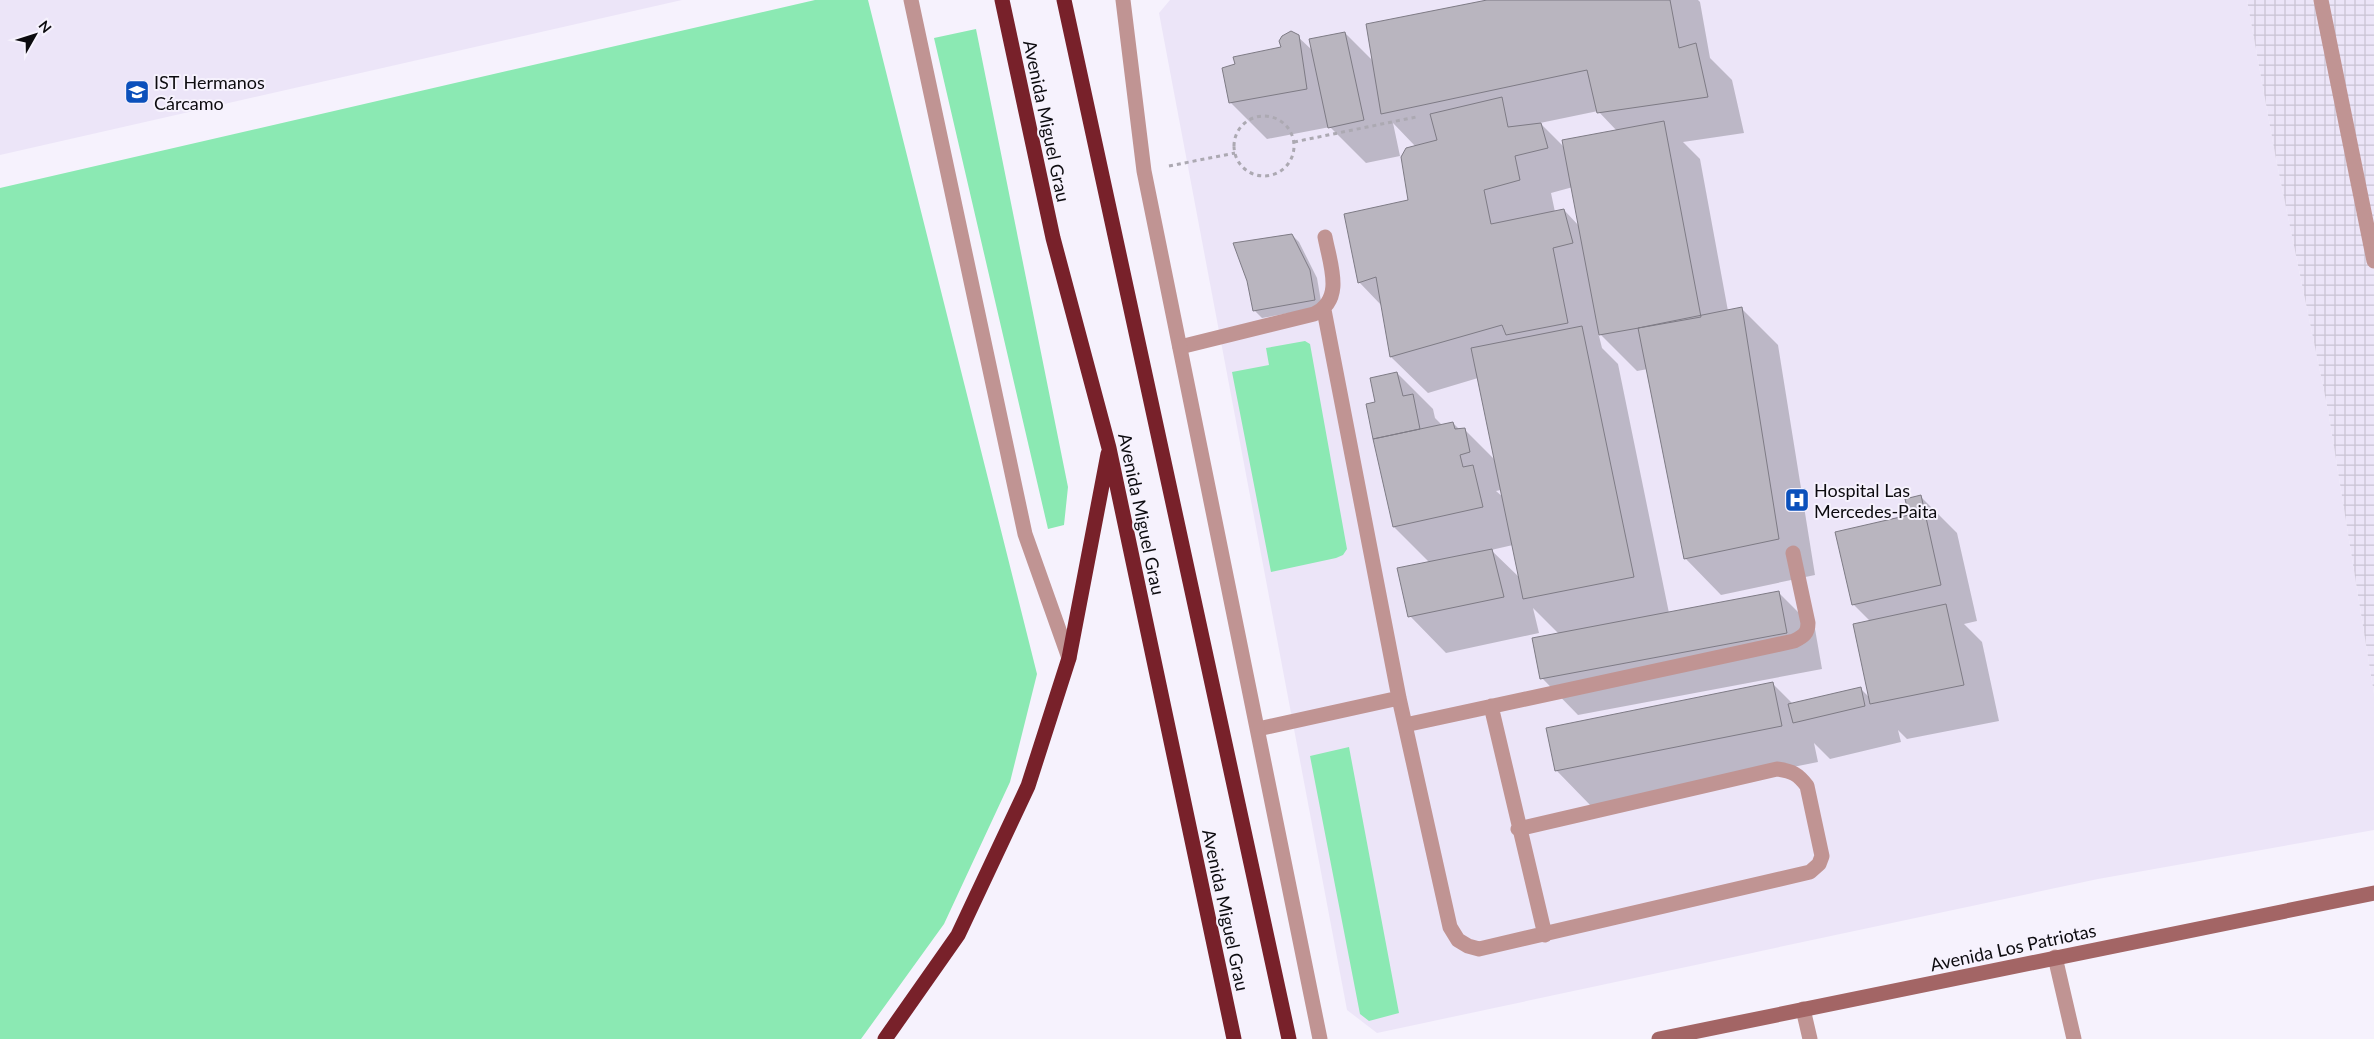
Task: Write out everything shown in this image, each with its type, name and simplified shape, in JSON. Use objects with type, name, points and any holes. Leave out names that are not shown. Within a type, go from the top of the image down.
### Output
[{"type":"highway","name":"Avenida Miguel Grau","points":[[1002,0],[1053,238],[1109,448],[1234,1039]]},
{"type":"highway","name":"Avenida Miguel Grau","points":[[1064,0],[1289,1039]]},
{"type":"highway","points":[[885,1039],[958,935],[1028,786],[1069,658],[1109,448]]},
{"type":"street","points":[[911,0],[1025,534],[1069,658]]},
{"type":"street","points":[[1123,0],[1144,171],[1320,1039]]},
{"type":"street","points":[[2321,0],[2374,261]]},
{"type":"street","points":[[1180,347],[1324,310],[1330,302],[1333,279],[1325,237]]},
{"type":"street","points":[[1324,310],[1399,698],[1450,926],[1458,940],[1468,946],[1479,949],[1545,935],[1810,872],[1819,864],[1822,856],[1807,786],[1792,771],[1776,769],[1518,828]]},
{"type":"street","points":[[1405,725],[1803,637],[1808,630],[1808,623],[1793,553]]},
{"type":"street","points":[[1258,729],[1399,698]]},
{"type":"street","points":[[1491,706],[1518,828],[1545,935]]},
{"type":"street","name":"Avenida Los Patriotas","points":[[1659,1039],[2374,893]]},
{"type":"street","points":[[2055,957],[2074,1039]]},
{"type":"street","points":[[1803,1010],[1810,1039]]},
{"type":"path","points":[[1255,117],[1275,118],[1284,124],[1294,142],[1294,152],[1290,162],[1276,174],[1267,176],[1249,172],[1241,165],[1235,153],[1235,139],[1239,130],[1245,122],[1255,117]]},
{"type":"path","points":[[1294,142],[1416,117]]},
{"type":"path","points":[[1144,171],[1235,153]]},
{"type":"shaded area","name":"IST Hermanos Cárcamo","points":[[0,0],[682,0],[0,155]]},
{"type":"shaded area","name":"Hospital Las Mercedes-Paita","points":[[1170,0],[2247,0],[2276,159],[2328,410],[2374,694],[2374,830],[2098,879],[1377,1033],[1347,1010],[1159,13]]},
{"type":"shaded area","points":[[2247,0],[2374,0],[2374,694],[2328,410],[2276,159]]},
{"type":"green space","points":[[815,0],[868,0],[1037,674],[1010,782],[944,924],[861,1039],[0,1039],[0,188]]},
{"type":"green space","points":[[976,29],[1068,487],[1064,525],[1048,529],[934,38]]},
{"type":"green space","points":[[1305,341],[1310,344],[1347,549],[1343,555],[1336,558],[1271,572],[1232,372],[1269,365],[1266,348]]},
{"type":"green space","points":[[1349,747],[1399,1013],[1369,1021],[1360,1014],[1310,756]]},
{"type":"building","points":[[1487,0],[1670,0],[1679,48],[1696,43],[1708,97],[1597,113],[1587,70],[1381,114],[1366,24]]},
{"type":"building","points":[[1291,31],[1299,35],[1307,89],[1229,103],[1222,68],[1235,64],[1233,57],[1281,47],[1279,41],[1282,36]]},
{"type":"building","points":[[1345,32],[1364,120],[1328,128],[1309,39]]},
{"type":"building","points":[[1502,97],[1508,127],[1541,123],[1548,148],[1515,156],[1520,180],[1484,190],[1491,224],[1564,209],[1573,243],[1553,248],[1568,323],[1506,335],[1502,325],[1390,357],[1376,277],[1358,283],[1344,214],[1408,200],[1401,157],[1406,148],[1437,140],[1430,114]]},
{"type":"building","points":[[1664,121],[1701,317],[1599,335],[1562,140]]},
{"type":"building","points":[[1292,234],[1310,270],[1315,300],[1253,311],[1247,281],[1233,243]]},
{"type":"building","points":[[1742,307],[1779,539],[1684,559],[1638,328]]},
{"type":"building","points":[[1582,326],[1634,577],[1523,599],[1471,348]]},
{"type":"building","points":[[1397,372],[1403,396],[1413,394],[1420,429],[1373,439],[1366,404],[1375,402],[1370,378]]},
{"type":"building","points":[[1453,422],[1455,429],[1465,428],[1470,452],[1460,455],[1463,467],[1473,465],[1483,507],[1393,527],[1373,439]]},
{"type":"building","points":[[1921,495],[1941,585],[1852,605],[1835,532],[1909,515],[1905,499]]},
{"type":"building","points":[[1492,549],[1504,597],[1408,617],[1397,568]]},
{"type":"building","points":[[1779,591],[1787,633],[1540,679],[1532,638]]},
{"type":"building","points":[[1946,604],[1964,685],[1870,704],[1853,624]]},
{"type":"building","points":[[1773,682],[1782,726],[1555,771],[1546,728]]},
{"type":"building","points":[[1861,687],[1865,706],[1793,723],[1788,704]]},
{"type":"place","name":"IST Hermanos Cárcamo","points":[[137,92]]},
{"type":"place","name":"Hospital Las Mercedes-Paita","points":[[1797,500]]}]
